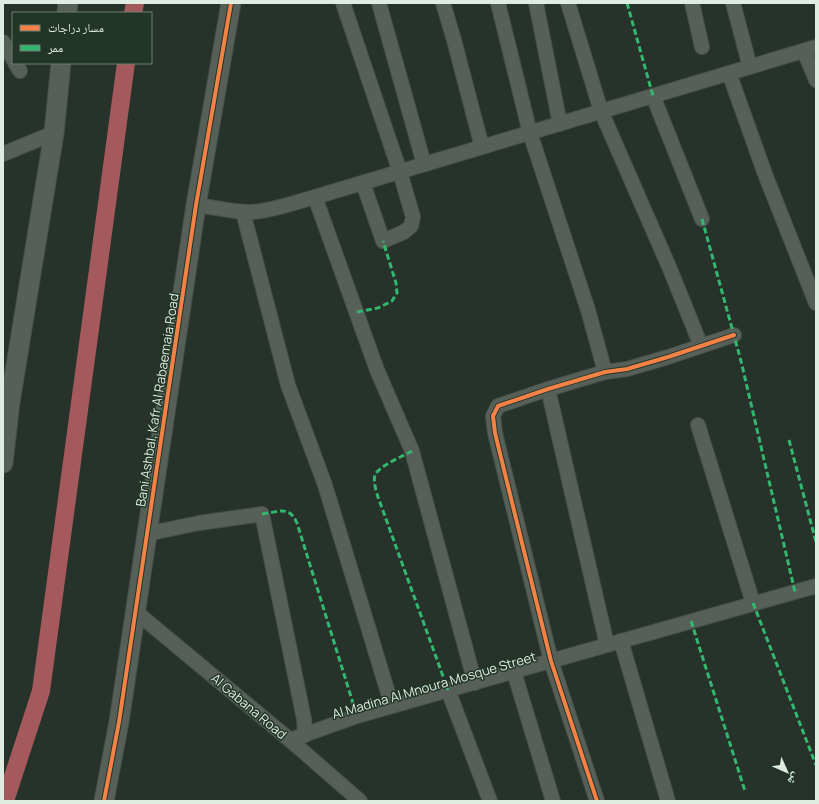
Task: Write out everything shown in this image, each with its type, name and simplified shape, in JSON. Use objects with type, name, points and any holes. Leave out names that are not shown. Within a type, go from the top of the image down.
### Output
[{"type":"street","name":"Bani Ashbal, Kafr Al Rabaemaia Road","points":[[104,801],[119,722],[196,205],[230,3]]},
{"type":"street","points":[[343,3],[400,172],[413,217],[411,226],[404,232],[383,241],[363,183]]},
{"type":"street","points":[[379,3],[424,164]]},
{"type":"street","points":[[443,3],[482,147]]},
{"type":"street","points":[[498,3],[530,133],[588,310],[605,372]]},
{"type":"street","points":[[536,3],[560,124]]},
{"type":"street","points":[[568,3],[602,111],[670,270],[700,346]]},
{"type":"street","points":[[692,3],[702,47]]},
{"type":"street","points":[[733,3],[750,67]]},
{"type":"street","points":[[3,42],[12,57]]},
{"type":"street","points":[[196,205],[243,212],[265,210],[363,183],[810,49],[816,80]]},
{"type":"street","points":[[3,463],[6,402],[54,133],[61,64]]},
{"type":"street","points":[[729,73],[765,174],[816,303]]},
{"type":"street","points":[[653,96],[702,219]]},
{"type":"street","points":[[3,154],[54,133]]},
{"type":"street","points":[[315,197],[376,370],[412,451],[475,683]]},
{"type":"street","points":[[243,212],[288,385],[325,485],[392,706]]},
{"type":"street","points":[[597,801],[551,661],[495,433],[493,416],[498,406],[548,388],[605,372],[627,369],[734,335]]},
{"type":"street","points":[[548,388],[607,645]]},
{"type":"street","points":[[698,425],[753,603]]},
{"type":"street","points":[[146,534],[200,523],[262,514],[304,719],[305,735]]},
{"type":"street","name":"Al Madina Al Mnoura Mosque Street","points":[[290,740],[357,716],[816,586]]},
{"type":"street","name":"Al Gabana Road","points":[[136,612],[290,740],[360,801]]},
{"type":"street","points":[[621,641],[668,801]]},
{"type":"street","points":[[514,672],[553,801]]},
{"type":"street","points":[[448,690],[490,801]]},
{"type":"waterway","points":[[133,12],[135,3]]},
{"type":"waterway","points":[[5,801],[41,691],[126,64]]},
{"type":"marked path","points":[[627,3],[653,96]]},
{"type":"marked path","points":[[702,219],[741,361],[795,592]]},
{"type":"marked path","points":[[357,312],[378,308],[392,301],[397,293],[396,283],[383,241]]},
{"type":"marked path","points":[[789,440],[816,542]]},
{"type":"marked path","points":[[412,451],[381,468],[374,477],[378,497],[448,690]]},
{"type":"marked path","points":[[262,514],[278,511],[287,512],[294,517],[297,523],[357,716]]},
{"type":"marked path","points":[[753,603],[816,765]]},
{"type":"marked path","points":[[691,621],[745,791]]},
{"type":"cycle path","points":[[104,801],[119,722],[196,205],[231,3]]},
{"type":"cycle path","points":[[597,801],[551,661],[495,433],[493,416],[498,406],[548,389],[605,372],[627,369],[734,335]]}]
